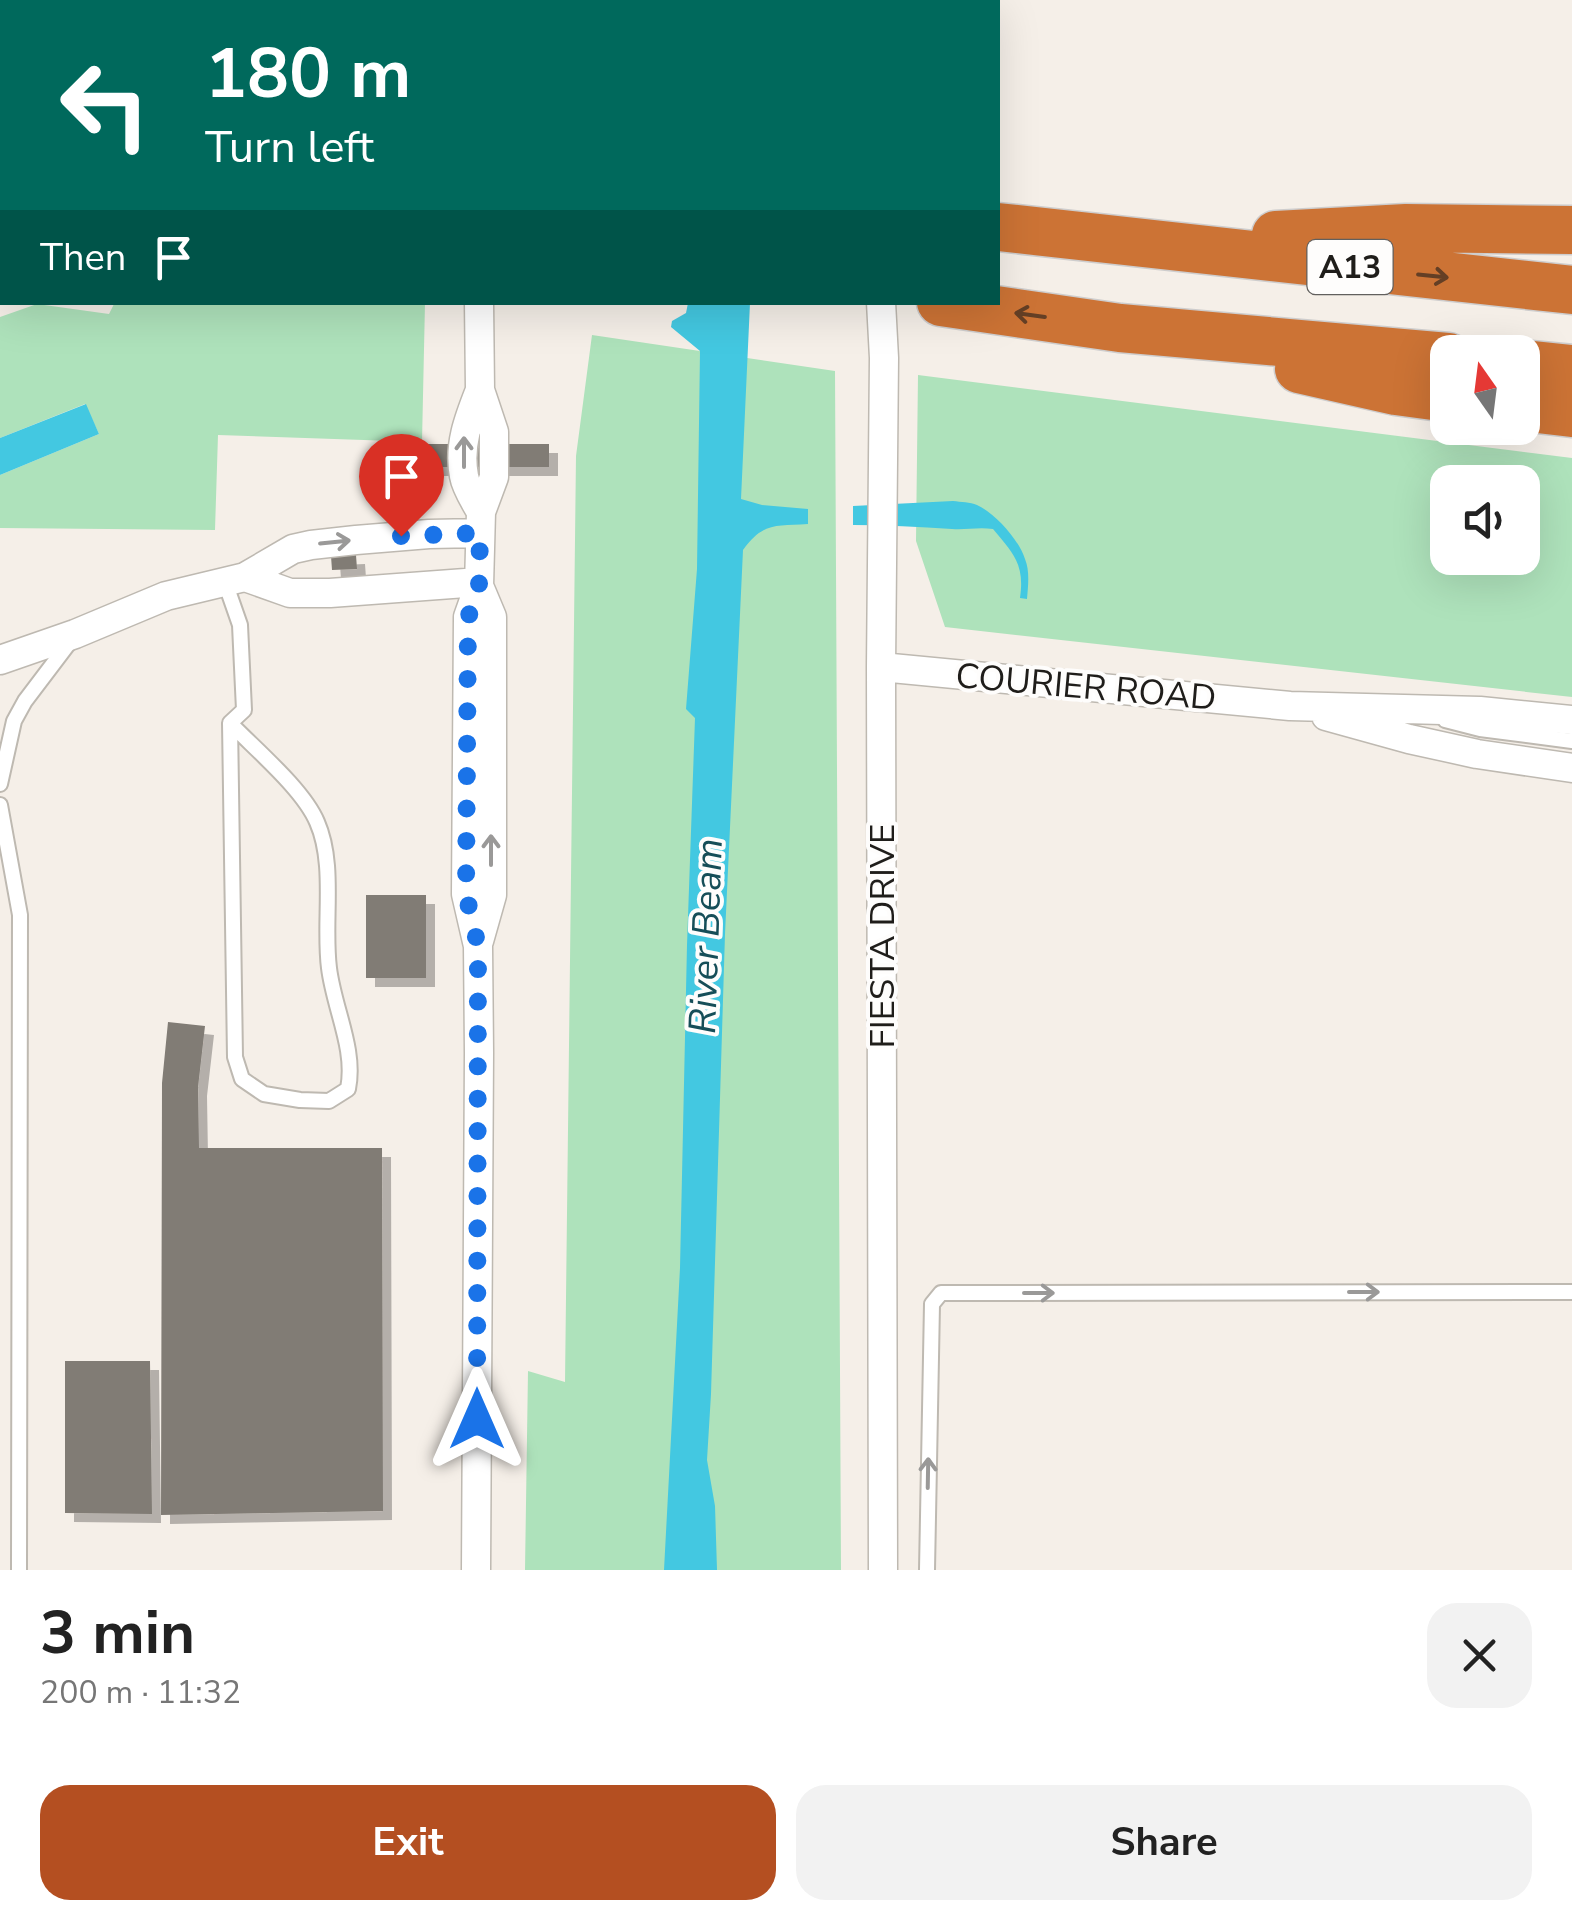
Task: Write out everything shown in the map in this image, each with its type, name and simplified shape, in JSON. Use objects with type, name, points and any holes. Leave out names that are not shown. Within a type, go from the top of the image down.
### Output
[{"type":"highway","name":"A13","points":[[1000,228],[1572,290]]},
{"type":"highway","name":"A13","points":[[1128,242],[1406,228],[1572,230]]},
{"type":"highway","name":"A13","points":[[961,305],[1120,328],[1430,356]]},
{"type":"highway","name":"A13","points":[[1120,328],[1430,396]]},
{"type":"highway","points":[[1540,366],[1572,369]]},
{"type":"highway","points":[[1540,410],[1572,414]]},
{"type":"street","points":[[476,1570],[478,946],[492,895],[492,617],[479,584],[480,522],[464,478],[463,456],[464,432],[480,390],[479,305]]},
{"type":"street","name":"FIESTA DRIVE","points":[[881,305],[883,1570]]},
{"type":"street","points":[[0,660],[166,596],[235,579],[292,550],[428,534],[480,522]]},
{"type":"street","points":[[235,579],[290,593],[479,584]]},
{"type":"street","name":"COURIER ROAD","points":[[881,667],[1290,706],[1393,721],[1478,754],[1572,768]]},
{"type":"street","name":"COURIER ROAD","points":[[1393,721],[1480,711],[1572,720]]},
{"type":"lane","points":[[230,723],[298,794],[316,818],[326,846],[329,969],[352,1070],[348,1090],[328,1100],[264,1094],[242,1080],[235,1057],[230,723],[244,710],[235,579]]},
{"type":"lane","points":[[0,784],[14,720],[75,634]]},
{"type":"lane","points":[[1393,721],[1572,741]]},
{"type":"lane","points":[[1393,721],[1480,729]]},
{"type":"lane","points":[[0,805],[20,915],[20,1570]]},
{"type":"lane","points":[[927,1570],[932,1304],[941,1293],[1572,1292]]},
{"type":"green space","points":[[34,305],[109,314],[114,305],[425,305],[422,442],[218,435],[215,530],[0,528],[0,475],[99,434],[85,404],[0,438],[0,317]]},
{"type":"green space","points":[[592,335],[835,371],[841,1570],[525,1570],[528,1371],[565,1382],[576,456]]},
{"type":"green space","points":[[918,375],[1430,440],[1430,445],[1470,445],[1572,458],[1572,697],[945,627],[916,541]]},
{"type":"water","name":"River Beam","points":[[688,305],[750,305],[741,499],[808,509],[808,524],[764,530],[743,550],[707,1460],[715,1506],[717,1570],[664,1570],[680,1268],[695,718],[686,709],[697,569],[700,351],[671,327],[672,321],[686,313]]},
{"type":"water","points":[[86,404],[99,434],[0,475],[0,438]]},
{"type":"water","points":[[953,501],[984,509],[1012,536],[1027,564],[1027,599],[1020,598],[1021,576],[1016,560],[993,529],[853,525],[853,506]]},
{"type":"building","points":[[409,444],[549,444],[549,467],[409,467]]},
{"type":"building","points":[[356,555],[357,569],[332,570],[331,556]]},
{"type":"building","points":[[366,895],[426,895],[426,978],[366,978]]},
{"type":"building","points":[[168,1022],[205,1026],[198,1087],[199,1148],[382,1148],[383,1511],[161,1515],[162,1083]]},
{"type":"building","points":[[65,1361],[150,1361],[152,1514],[65,1513]]},
{"type":"route","points":[[401,536],[480,533],[479,586],[468,618],[466,822],[466,894],[478,946],[477,1419]]}]
